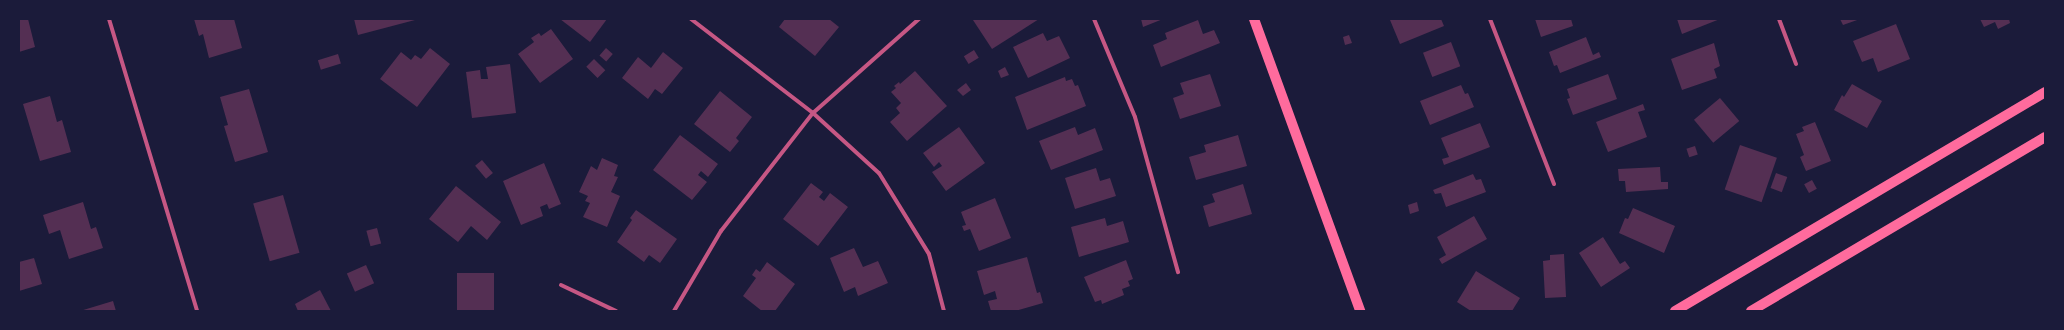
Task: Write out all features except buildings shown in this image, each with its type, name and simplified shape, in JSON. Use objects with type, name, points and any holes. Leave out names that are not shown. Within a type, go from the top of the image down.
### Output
[{"type":"main road","points":[[1254,19],[1360,311]]},
{"type":"main road","points":[[1675,311],[2045,92]]},
{"type":"main road","points":[[1751,311],[2045,137]]},
{"type":"street","points":[[109,19],[197,311]]},
{"type":"street","points":[[691,19],[813,113],[879,173],[929,254],[944,311]]},
{"type":"street","points":[[674,311],[721,231],[813,113],[919,19]]},
{"type":"street","points":[[1094,19],[1134,117],[1178,272]]},
{"type":"street","points":[[1490,19],[1554,184]]},
{"type":"street","points":[[1779,19],[1796,64]]},
{"type":"street","points":[[561,286],[616,311]]}]
